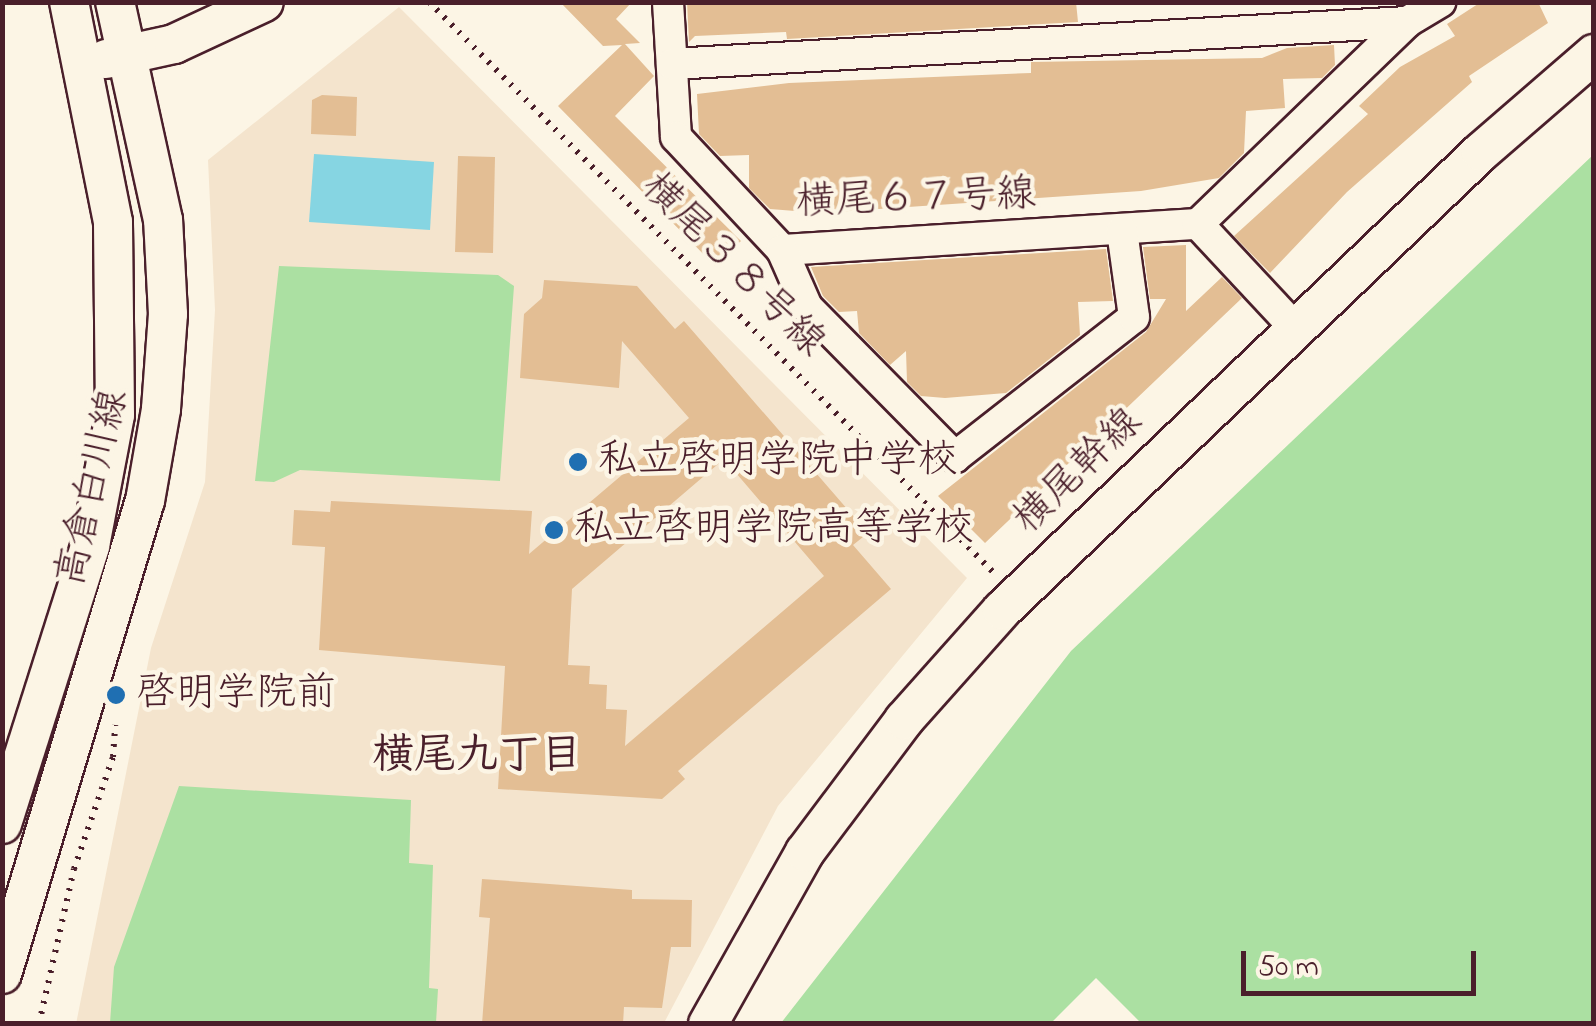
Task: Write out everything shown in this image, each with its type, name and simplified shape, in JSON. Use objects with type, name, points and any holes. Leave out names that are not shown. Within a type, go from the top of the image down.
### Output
[{"type":"street","name":"高倉白川線","points":[[2,824],[90,546],[115,415],[113,222],[69,2]]},
{"type":"street","name":"高倉白川線","points":[[2,974],[136,532],[162,410],[168,314],[163,220],[115,2]]},
{"type":"street","points":[[84,64],[174,44],[264,2]]},
{"type":"street","name":"横尾６７号線","points":[[668,2],[676,137],[782,250],[1198,224]]},
{"type":"street","points":[[1295,328],[1198,224],[1407,22],[1440,2]]},
{"type":"street","points":[[672,64],[1407,22]]},
{"type":"street","name":"横尾幹線","points":[[708,1024],[805,852],[904,720],[1036,574],[1295,328],[1594,54]]},
{"type":"street","points":[[782,250],[807,307],[954,456],[1134,317],[1122,231]]},
{"type":"path","name":"横尾３８号線","points":[[429,2],[993,572]]},
{"type":"path","points":[[39,1024],[74,870],[112,758],[116,716]]},
{"type":"shaded area","name":"私立啓明学院高等学校","points":[[399,7],[967,578],[778,806],[664,1023],[76,1024],[151,648],[205,482],[215,310],[208,160]]},
{"type":"green space","points":[[1593,155],[1593,1023],[1141,1023],[1096,978],[1051,1023],[781,1023],[1071,651]]},
{"type":"green space","points":[[279,266],[498,275],[514,286],[500,481],[300,470],[274,482],[255,481]]},
{"type":"green space","points":[[179,786],[411,800],[409,863],[433,865],[429,988],[438,989],[436,1023],[110,1023],[114,967]]},
{"type":"water","points":[[314,154],[434,162],[430,230],[309,222]]},
{"type":"building","points":[[560,2],[632,2],[616,19],[640,43],[625,44],[654,76],[615,116],[741,241],[715,266],[558,106],[622,45],[603,46]]},
{"type":"building","points":[[687,2],[1076,2],[1078,22],[787,39],[786,32],[695,36],[689,42]]},
{"type":"building","points":[[1481,2],[1538,2],[1548,23],[1469,76],[1472,82],[1347,192],[1270,273],[1234,236],[1368,114],[1359,106],[1400,67],[1455,36],[1447,24]]},
{"type":"building","points":[[1334,45],[1335,65],[1322,78],[1283,79],[1285,108],[1246,111],[1244,153],[1219,178],[1141,191],[820,213],[770,209],[749,188],[749,155],[720,156],[699,134],[697,94],[789,83],[1031,73],[1031,62],[1262,58],[1287,48]]},
{"type":"building","points":[[322,95],[357,97],[356,136],[311,134],[312,100]]},
{"type":"building","points":[[458,156],[495,157],[493,253],[455,252]]},
{"type":"building","points":[[1186,245],[1186,311],[1222,277],[1242,298],[985,543],[938,496],[1146,332],[1166,299],[1150,299],[1143,247]]},
{"type":"building","points":[[1106,249],[1113,301],[1078,302],[1080,335],[1006,393],[945,398],[921,396],[907,382],[906,351],[890,365],[859,333],[857,311],[839,312],[823,296],[811,267]]},
{"type":"building","points":[[544,280],[637,286],[675,329],[684,321],[868,533],[853,545],[891,589],[678,771],[685,779],[662,799],[498,789],[505,666],[319,650],[325,547],[292,545],[294,510],[330,512],[331,501],[532,511],[529,554],[689,418],[622,341],[619,388],[520,378],[524,314],[542,298]],"holes":[[[724,459],[824,576],[625,746],[627,710],[606,709],[607,685],[589,684],[590,666],[568,665],[572,589]]]},
{"type":"building","points":[[482,879],[632,890],[632,899],[692,900],[691,947],[671,947],[662,1008],[624,1007],[623,1024],[482,1024],[490,918],[479,917]]},
{"type":"place","name":"私立啓明学院中学校","points":[[578,462]]},
{"type":"place","name":"私立啓明学院高等学校","points":[[554,530]]},
{"type":"place","name":"啓明学院前","points":[[116,695]]},
{"type":"district","name":"横尾九丁目","points":[[477,757]]}]
